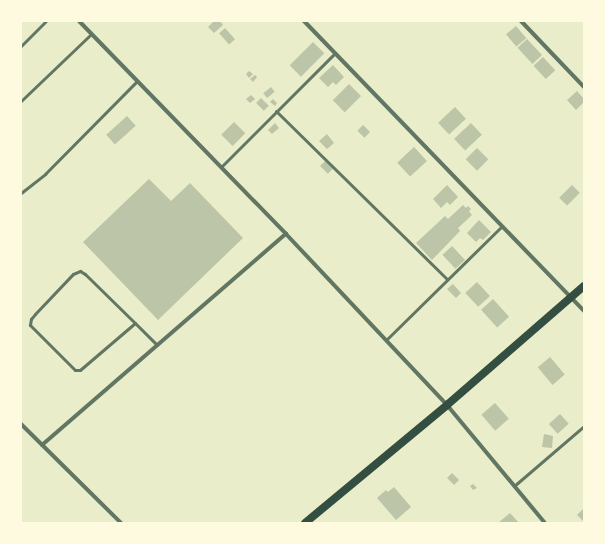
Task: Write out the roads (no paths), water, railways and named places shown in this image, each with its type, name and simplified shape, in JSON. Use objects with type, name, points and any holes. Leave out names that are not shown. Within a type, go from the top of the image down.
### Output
[{"type":"main road","points":[[305,523],[447,405],[584,286]]},
{"type":"street","points":[[79,21],[286,234],[447,405],[545,523]]},
{"type":"street","points":[[304,21],[584,311]]},
{"type":"street","points":[[521,21],[584,87]]},
{"type":"street","points":[[42,444],[286,234]]},
{"type":"street","points":[[21,424],[121,523]]},
{"type":"lane","points":[[21,46],[46,21]]},
{"type":"lane","points":[[21,101],[91,34]]},
{"type":"lane","points":[[220,167],[335,53]]},
{"type":"lane","points":[[21,193],[45,174],[137,81]]},
{"type":"lane","points":[[276,111],[447,279]]},
{"type":"lane","points":[[386,340],[502,226]]},
{"type":"lane","points":[[135,322],[80,370],[75,370],[30,325],[35,314],[73,274],[80,271],[135,322],[157,345]]},
{"type":"lane","points":[[514,486],[584,426]]}]
